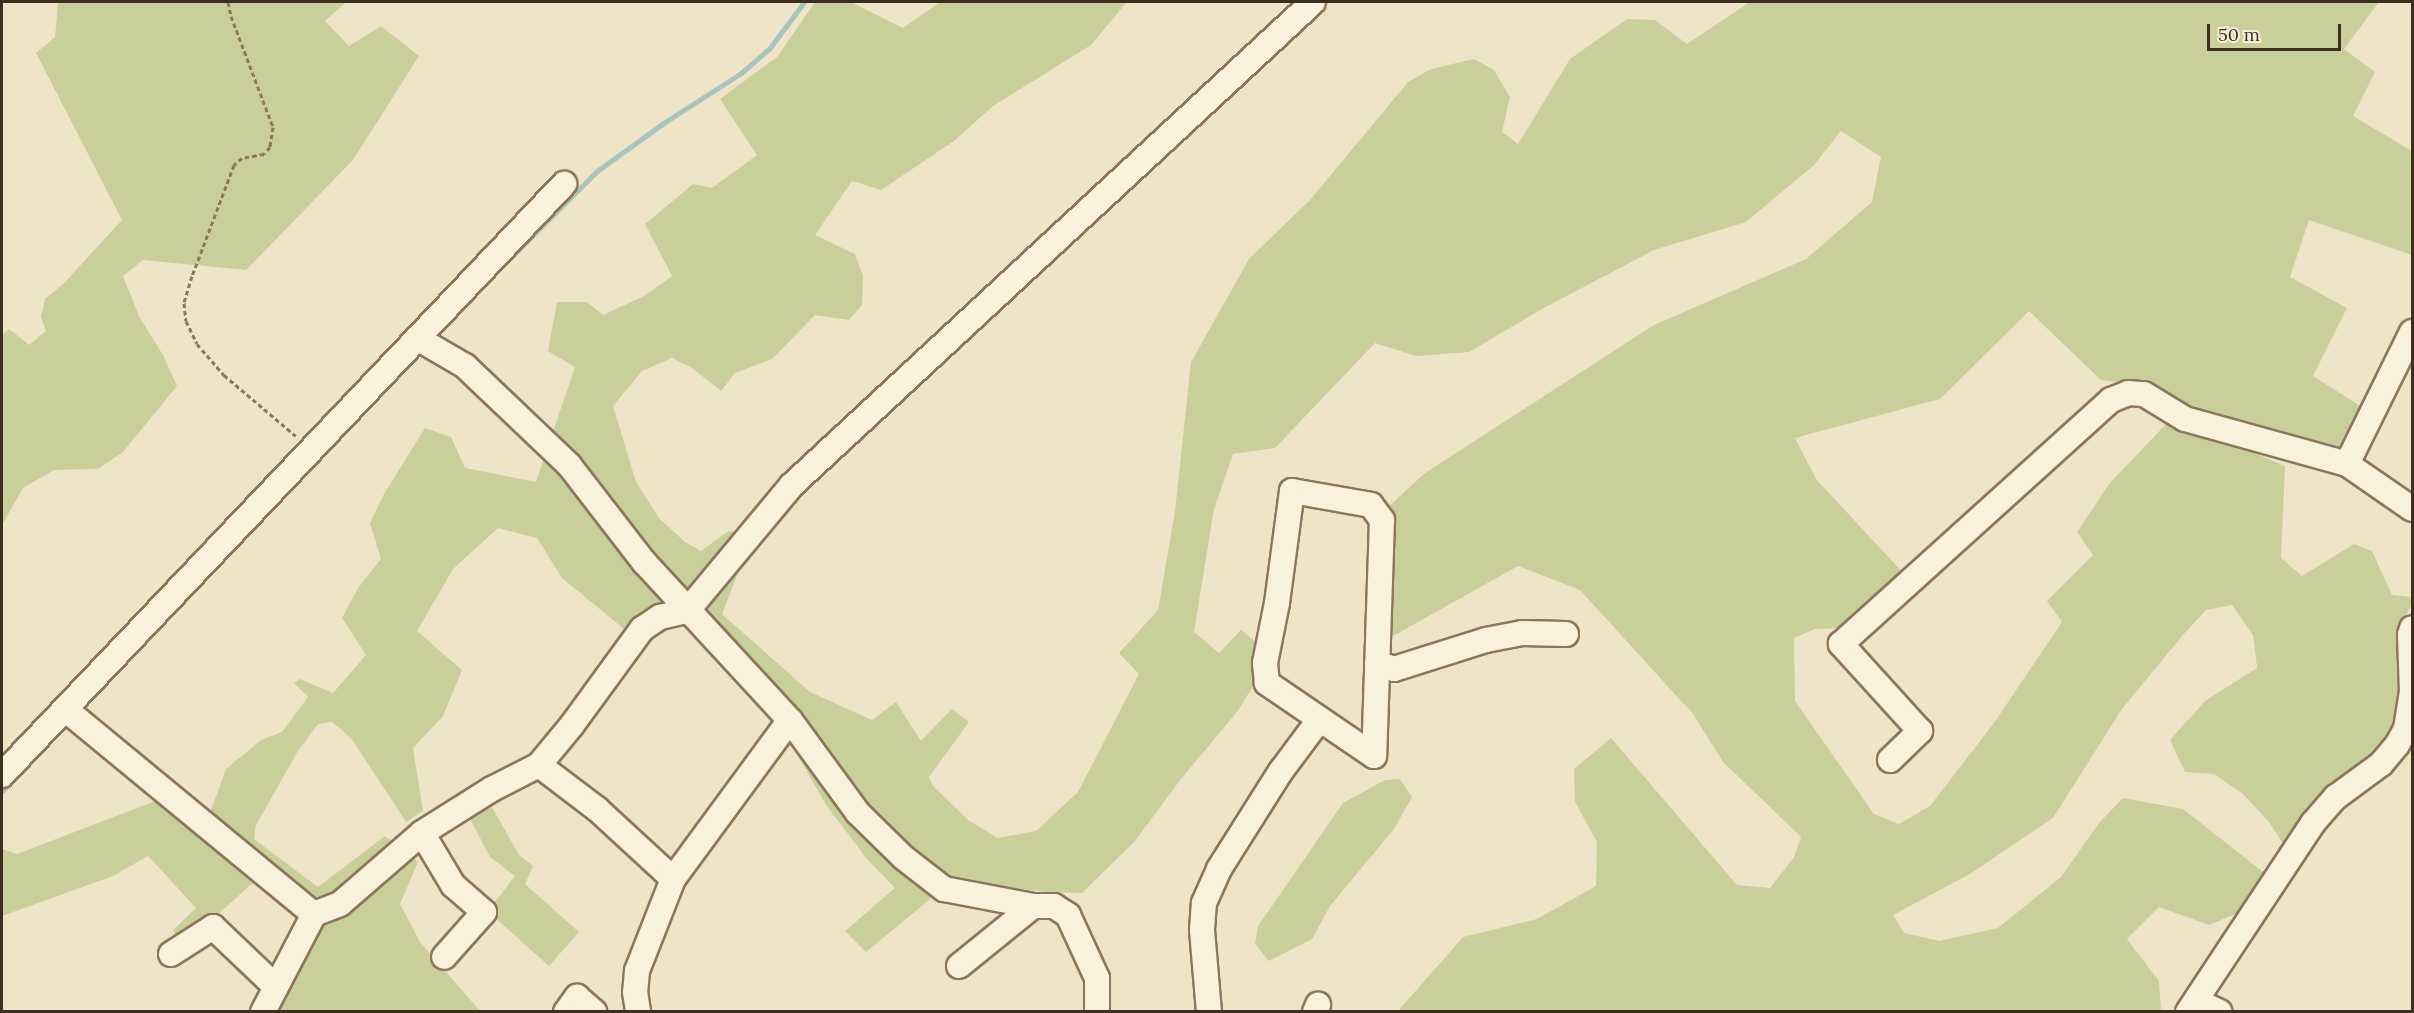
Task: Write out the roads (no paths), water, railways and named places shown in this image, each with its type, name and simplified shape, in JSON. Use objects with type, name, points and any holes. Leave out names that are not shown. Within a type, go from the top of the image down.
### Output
[{"type":"street","points":[[263,1011],[314,915],[340,904],[422,833],[492,789],[539,765],[573,725],[642,629],[660,617],[687,611],[792,485],[1313,2]]},
{"type":"street","points":[[2,775],[70,713],[311,448],[422,342],[564,184]]},
{"type":"street","points":[[2347,464],[2412,332]]},
{"type":"street","points":[[422,342],[465,366],[568,465],[644,562],[790,720],[858,813],[912,864],[944,889],[1033,906],[1054,906],[1068,915],[1097,978],[1097,1011]]},
{"type":"street","points":[[1890,760],[1920,731],[1841,644],[2111,400],[2128,393],[2144,394],[2184,419],[2347,464],[2412,509]]},
{"type":"street","points":[[1292,491],[1371,505],[1382,520],[1374,756],[1319,720],[1267,683],[1265,663],[1277,603],[1292,491]]},
{"type":"street","points":[[2220,1011],[2192,1006],[2313,823],[2336,797],[2381,764],[2397,745],[2406,729],[2412,693],[2412,628]]},
{"type":"street","points":[[1377,663],[1394,669],[1486,640],[1522,633],[1566,634]]},
{"type":"street","points":[[70,713],[314,915]]},
{"type":"street","points":[[631,1009],[637,971],[673,879],[790,720]]},
{"type":"street","points":[[1209,1011],[1202,930],[1204,903],[1219,869],[1281,771],[1319,720]]},
{"type":"street","points":[[539,765],[597,809],[673,879]]},
{"type":"street","points":[[422,833],[453,885],[484,912],[444,957]]},
{"type":"street","points":[[959,966],[1033,906]]},
{"type":"street","points":[[171,954],[213,927],[276,987]]},
{"type":"street","points":[[566,1011],[577,998],[594,1011]]},
{"type":"waterway","points":[[511,257],[597,171],[665,122],[741,73],[769,49],[804,2]]},
{"type":"waterway","points":[[2,791],[10,782]]}]
